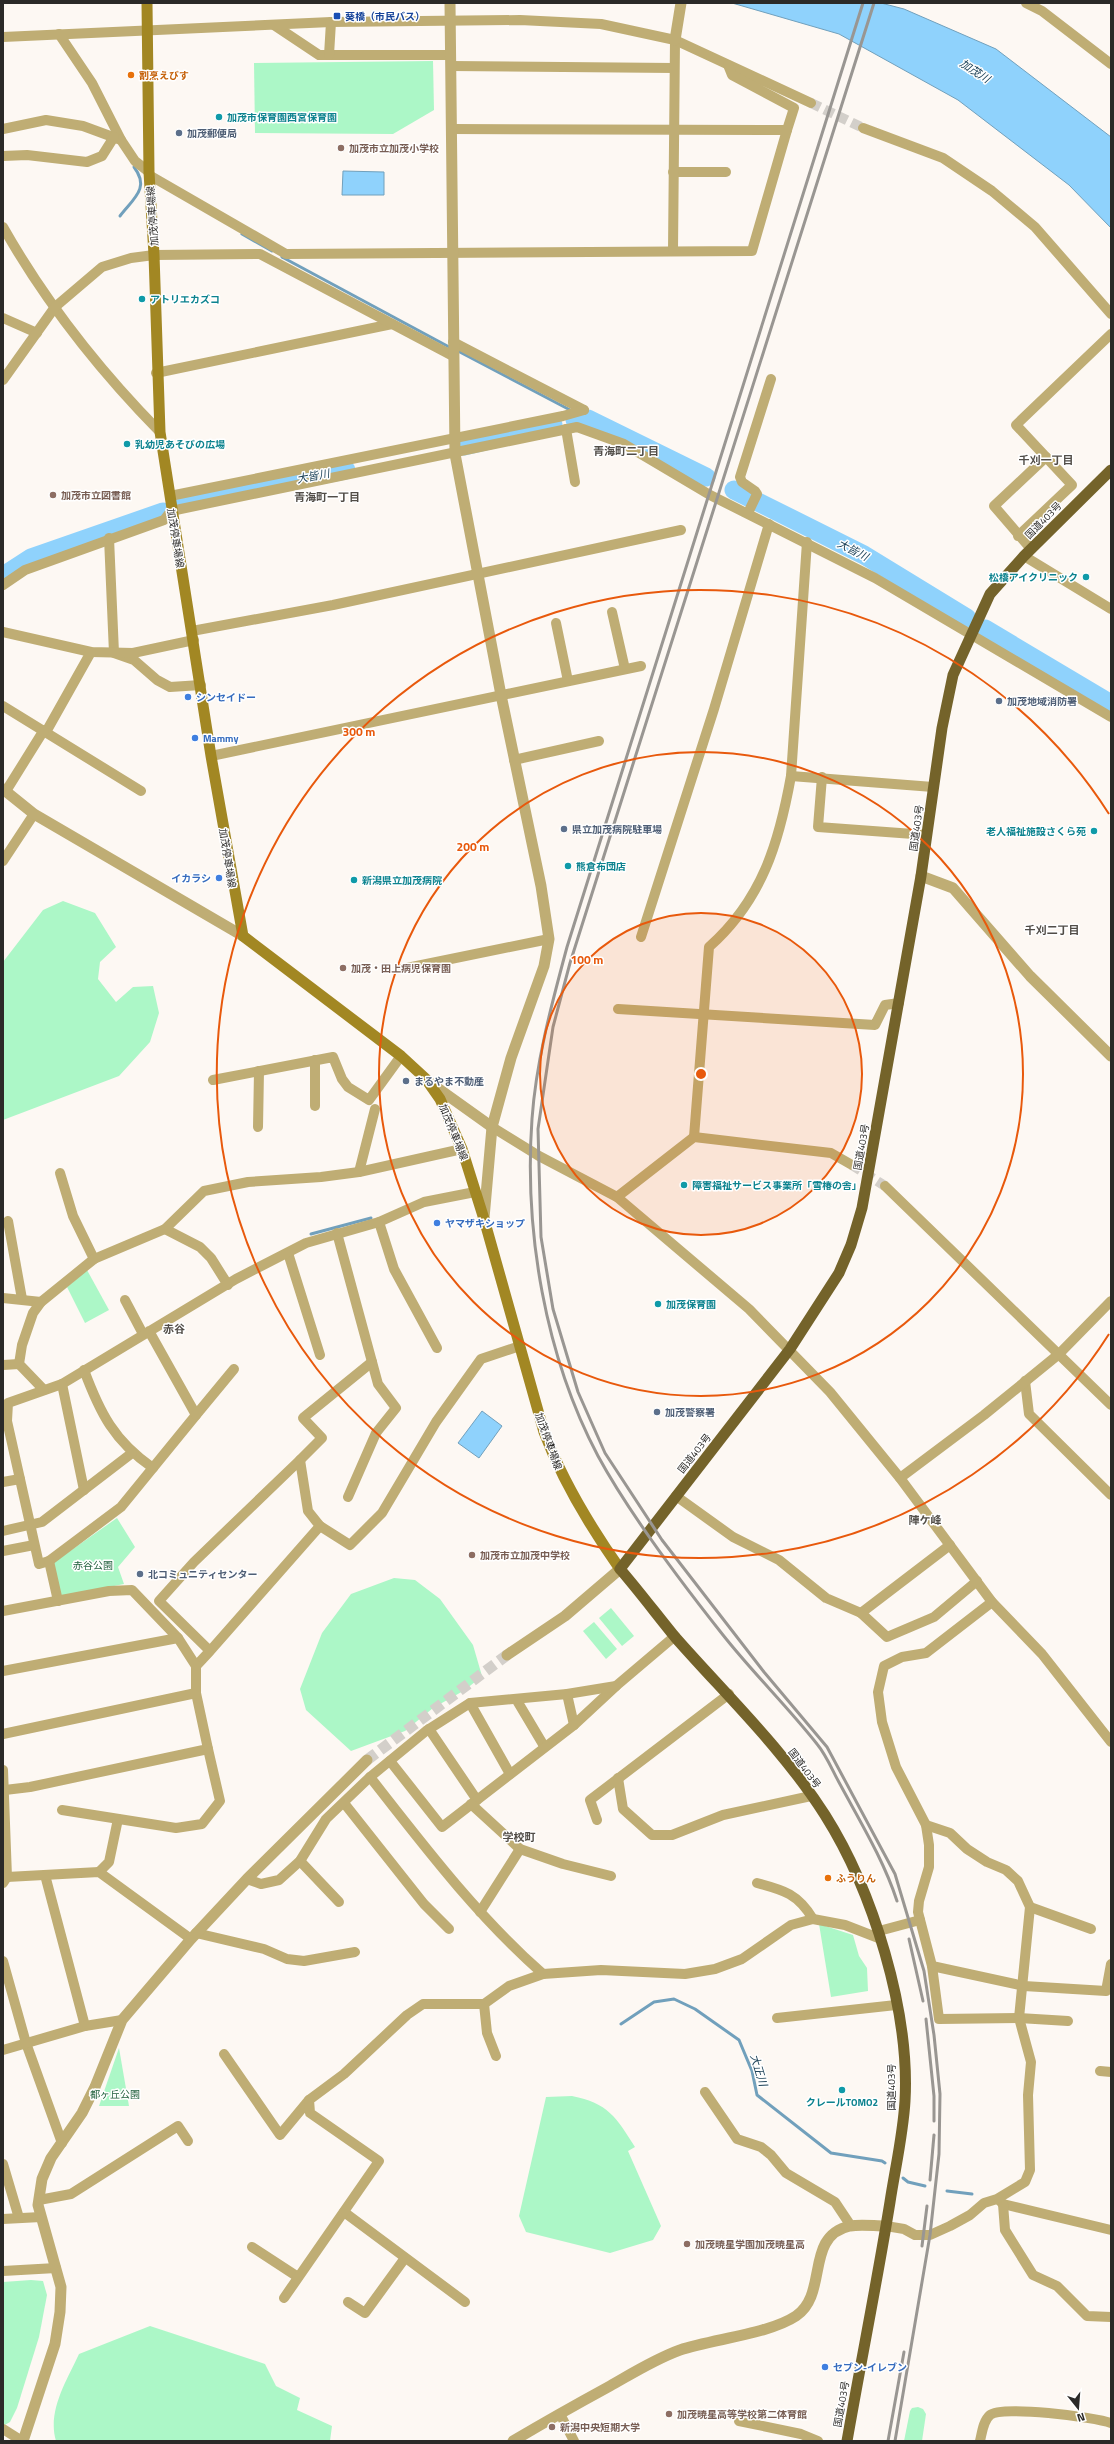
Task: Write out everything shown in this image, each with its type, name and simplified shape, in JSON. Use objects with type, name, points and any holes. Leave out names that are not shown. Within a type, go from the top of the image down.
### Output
[{"type":"highway","name":"国道403号","points":[[847,2441],[886,2226],[905,2101],[904,2063],[896,2005],[880,1935],[854,1869],[825,1814],[768,1739],[729,1694],[674,1636],[620,1569],[790,1350],[839,1273],[854,1237],[862,1208],[921,876],[942,728],[953,675],[990,594],[1027,553],[1111,470]]},
{"type":"main road","name":"加茂停車場線","points":[[147,3],[146,26],[149,174],[154,255],[156,373],[160,432],[171,511],[193,635],[211,756],[243,936],[401,1056],[426,1079],[449,1115],[462,1149],[484,1219],[544,1432],[555,1461],[575,1502],[620,1569]]},
{"type":"street","points":[[450,3],[451,252],[455,454],[501,695],[541,886],[549,939],[544,966],[511,1058],[492,1127],[484,1219]]},
{"type":"street","points":[[674,250],[674,68],[675,40],[681,3]]},
{"type":"street","points":[[1028,4],[1042,11],[1111,64]]},
{"type":"street","points":[[3,37],[59,34],[146,26],[274,25],[451,19],[520,20],[601,24],[675,40],[811,103]]},
{"type":"street","points":[[328,55],[331,22]]},
{"type":"street","points":[[274,25],[319,55],[674,68]]},
{"type":"street","points":[[59,34],[92,83],[117,138],[149,174],[286,254]]},
{"type":"street","points":[[3,380],[55,307],[102,267],[132,258],[154,255],[674,250],[752,251],[794,108],[732,75],[728,65]]},
{"type":"street","points":[[3,128],[46,120],[83,126],[117,138]]},
{"type":"street","points":[[863,128],[943,158],[992,191],[1035,227],[1111,314]]},
{"type":"street","points":[[451,129],[787,130]]},
{"type":"street","points":[[3,156],[27,155],[87,162],[102,156],[117,138]]},
{"type":"street","points":[[673,172],[726,172]]},
{"type":"street","points":[[3,227],[7,241],[55,307],[97,361],[160,432]]},
{"type":"street","points":[[262,254],[453,356]]},
{"type":"street","points":[[3,318],[37,333]]},
{"type":"street","points":[[156,373],[392,324]]},
{"type":"street","points":[[1018,536],[1072,485],[1016,425],[1111,334]]},
{"type":"street","points":[[170,496],[567,415],[584,410],[453,342]]},
{"type":"street","points":[[749,510],[757,494],[756,491],[742,482],[740,476],[771,379]]},
{"type":"street","points":[[3,585],[25,570],[109,538],[164,520],[171,511],[455,454],[577,427],[624,444],[710,495],[749,510],[769,524],[807,542],[875,578],[1111,717]]},
{"type":"street","points":[[566,429],[575,482]]},
{"type":"street","points":[[1046,457],[994,506],[1018,536],[1027,553],[1111,609]]},
{"type":"street","points":[[640,937],[714,709],[769,524]]},
{"type":"street","points":[[3,632],[91,652],[133,653],[193,635],[681,530]]},
{"type":"street","points":[[109,538],[114,653]]},
{"type":"street","points":[[694,1137],[705,1013],[709,947],[730,928],[752,897],[768,863],[784,813],[791,776],[807,542]]},
{"type":"street","points":[[612,612],[625,669]]},
{"type":"street","points":[[556,623],[568,681]]},
{"type":"street","points":[[91,652],[45,731],[5,790],[34,814],[243,936]]},
{"type":"street","points":[[114,653],[134,660],[157,680],[170,687],[201,685]]},
{"type":"street","points":[[211,756],[641,666]]},
{"type":"street","points":[[3,706],[141,791]]},
{"type":"street","points":[[514,760],[599,741]]},
{"type":"street","points":[[791,776],[934,787]]},
{"type":"street","points":[[822,778],[818,827],[927,835]]},
{"type":"street","points":[[3,861],[34,814]]},
{"type":"street","points":[[921,876],[953,888],[1030,976],[1111,1056]]},
{"type":"street","points":[[402,969],[549,939]]},
{"type":"street","points":[[618,1009],[705,1013],[875,1025],[885,1005],[899,1003]]},
{"type":"street","points":[[213,1080],[259,1070],[333,1058],[342,1079],[348,1087],[366,1100],[369,1100],[401,1056]]},
{"type":"street","points":[[315,1060],[315,1106]]},
{"type":"street","points":[[258,1127],[259,1070]]},
{"type":"street","points":[[426,1079],[492,1127],[539,1156],[617,1197],[749,1309],[830,1392],[900,1478],[992,1602],[1042,1654],[1111,1742]]},
{"type":"street","points":[[359,1172],[375,1109]]},
{"type":"street","points":[[617,1197],[694,1137],[831,1153],[852,1165]]},
{"type":"street","points":[[19,1364],[22,1345],[33,1313],[41,1302],[94,1259],[165,1229],[194,1198],[210,1189],[248,1182],[359,1172],[462,1149]]},
{"type":"street","points":[[60,1173],[73,1216],[94,1259]]},
{"type":"street","points":[[885,1186],[1111,1406]]},
{"type":"street","points":[[234,1369],[121,1507],[49,1561],[39,1564],[7,1421],[8,1403],[62,1384],[228,1284],[306,1243],[379,1222],[424,1202],[475,1192]]},
{"type":"street","points":[[8,1221],[22,1299]]},
{"type":"street","points":[[379,1222],[394,1269],[437,1348]]},
{"type":"street","points":[[165,1229],[200,1247],[211,1258],[228,1284]]},
{"type":"street","points":[[337,1233],[378,1384],[396,1408],[376,1433],[348,1497]]},
{"type":"street","points":[[288,1253],[320,1355]]},
{"type":"street","points":[[3,1298],[41,1302]]},
{"type":"street","points":[[125,1300],[196,1415]]},
{"type":"street","points":[[900,1478],[1059,1354],[1111,1301]]},
{"type":"street","points":[[300,1460],[308,1511],[320,1526],[350,1545],[382,1513],[436,1422],[481,1359],[520,1346]]},
{"type":"street","points":[[210,1651],[159,1601],[194,1562],[322,1438],[303,1418],[372,1362]]},
{"type":"street","points":[[3,1365],[19,1364],[44,1390]]},
{"type":"street","points":[[84,1370],[99,1410],[132,1453],[153,1468]]},
{"type":"street","points":[[1025,1381],[1029,1414],[1111,1495]]},
{"type":"street","points":[[62,1384],[84,1490]]},
{"type":"street","points":[[3,1531],[42,1522],[132,1453]]},
{"type":"street","points":[[3,1482],[20,1479]]},
{"type":"street","points":[[676,1496],[733,1537],[779,1560],[826,1598],[860,1613],[887,1637],[934,1617],[976,1581]]},
{"type":"street","points":[[196,1666],[320,1526]]},
{"type":"street","points":[[3,1551],[34,1545]]},
{"type":"street","points":[[860,1613],[950,1545]]},
{"type":"street","points":[[49,1561],[58,1601]]},
{"type":"street","points":[[507,1655],[565,1616],[620,1569]]},
{"type":"street","points":[[3,1611],[109,1591],[132,1590],[178,1638],[196,1666],[196,1693],[220,1801],[202,1824],[176,1828],[62,1810]]},
{"type":"street","points":[[992,1602],[926,1653],[902,1657],[884,1666],[880,1677],[878,1692],[882,1722],[896,1767],[926,1825],[929,1866],[919,1901],[920,1920],[932,1966],[939,2019],[1019,2018],[1068,2021]]},
{"type":"street","points":[[390,1761],[442,1827],[544,1746],[574,1725],[616,1686],[674,1636]]},
{"type":"street","points":[[3,1671],[178,1638]]},
{"type":"street","points":[[246,1879],[261,1884],[279,1880],[300,1862],[326,1819],[370,1777],[429,1729],[470,1703],[567,1694],[616,1686]]},
{"type":"street","points":[[3,1734],[196,1693]]},
{"type":"street","points":[[567,1694],[574,1725]]},
{"type":"street","points":[[597,1820],[590,1800],[729,1694]]},
{"type":"street","points":[[516,1699],[544,1746]]},
{"type":"street","points":[[470,1703],[510,1774]]},
{"type":"street","points":[[429,1729],[474,1802],[520,1849],[563,1864],[611,1876]]},
{"type":"street","points":[[5,1790],[30,1787],[208,1749]]},
{"type":"street","points":[[3,2429],[23,2441],[54,2344],[60,2312],[61,2287],[41,2217],[39,2200],[45,2172],[51,2158],[62,2143],[95,2086],[122,2020],[194,1936],[246,1879],[367,1760]]},
{"type":"street","points":[[3,1770],[5,1790],[5,1880],[99,1872],[194,1936],[264,1949],[287,1959],[304,1960],[355,1952]]},
{"type":"street","points":[[370,1777],[422,1844],[480,1912],[517,1952],[543,1974]]},
{"type":"street","points":[[618,1778],[624,1809],[652,1835],[672,1835],[724,1815],[811,1796]]},
{"type":"street","points":[[344,1803],[424,1904],[449,1929]]},
{"type":"street","points":[[99,1872],[109,1862],[118,1819]]},
{"type":"street","points":[[926,1825],[950,1832],[967,1849],[987,1862],[1006,1870],[1018,1881],[1030,1907],[1024,1986],[1019,2018],[1030,2062],[1028,2095],[1030,2170],[1025,2182],[1000,2201]]},
{"type":"street","points":[[480,1912],[520,1849]]},
{"type":"street","points":[[300,1862],[339,1902]]},
{"type":"street","points":[[45,1876],[85,2026]]},
{"type":"street","points":[[757,1883],[794,1895],[805,1906],[813,1919]]},
{"type":"street","points":[[1030,1907],[1091,1929]]},
{"type":"street","points":[[224,2054],[280,2135],[309,2100],[344,2074],[407,2015],[423,2004],[484,2004],[509,1986],[543,1974],[601,1970],[685,1974],[715,1969],[742,1959],[791,1925],[813,1919],[845,1925],[880,1935],[920,1920]]},
{"type":"street","points":[[3,1962],[26,2043],[62,2143]]},
{"type":"street","points":[[932,1966],[1024,1986],[1106,1991],[1111,1964]]},
{"type":"street","points":[[484,2004],[487,2033],[496,2056]]},
{"type":"street","points":[[777,2018],[896,2005]]},
{"type":"street","points":[[3,2050],[85,2026],[122,2020]]},
{"type":"street","points":[[1100,2071],[1111,2072]]},
{"type":"street","points":[[705,2092],[737,2139],[761,2148],[771,2155],[786,2173],[835,2202],[851,2226]]},
{"type":"street","points":[[284,2298],[379,2161],[310,2113],[309,2100]]},
{"type":"street","points":[[39,2200],[71,2194],[178,2126],[188,2141]]},
{"type":"street","points":[[3,2164],[19,2218]]},
{"type":"street","points":[[1000,2201],[1005,2230],[1032,2275],[1057,2286],[1087,2316],[1111,2317]]},
{"type":"street","points":[[513,2441],[646,2365],[680,2350],[756,2330],[796,2316],[810,2299],[821,2251],[828,2238],[834,2232],[851,2226],[886,2226],[904,2229],[915,2236],[930,2235],[970,2215],[984,2203],[1000,2201],[1111,2230]]},
{"type":"street","points":[[344,2212],[465,2302]]},
{"type":"street","points":[[3,2219],[41,2217]]},
{"type":"street","points":[[252,2247],[298,2277]]},
{"type":"street","points":[[348,2302],[365,2313],[405,2258]]},
{"type":"street","points":[[3,2271],[56,2268]]},
{"type":"street","points":[[980,2441],[986,2421],[990,2415],[996,2412],[1029,2411],[1111,2423]]},
{"type":"street","points":[[560,2414],[574,2441]]},
{"type":"street","points":[[739,2421],[801,2434],[818,2441]]},
{"type":"green space","points":[[433,61],[434,110],[393,134],[255,133],[254,63]]},
{"type":"green space","points":[[63,901],[95,913],[116,947],[100,962],[98,979],[116,1002],[133,987],[153,986],[159,1013],[150,1042],[119,1076],[3,1120],[3,962],[43,910]]},
{"type":"green space","points":[[87,1270],[109,1310],[85,1323],[67,1287]]},
{"type":"green space","name":"赤谷公園","points":[[117,1518],[135,1547],[118,1567],[124,1584],[60,1597],[53,1563]]},
{"type":"green space","points":[[394,1578],[415,1580],[440,1599],[473,1645],[482,1676],[465,1690],[433,1708],[405,1731],[351,1751],[306,1710],[300,1689],[322,1633],[351,1594]]},
{"type":"green space","points":[[611,1608],[634,1636],[622,1646],[599,1618]]},
{"type":"green space","points":[[594,1622],[617,1649],[606,1659],[583,1631]]},
{"type":"green space","points":[[819,1924],[853,1935],[859,1956],[867,1968],[868,1991],[831,1997]]},
{"type":"green space","name":"都ヶ丘公園","points":[[119,2048],[129,2106],[99,2106]]},
{"type":"green space","points":[[572,2096],[603,2107],[622,2127],[635,2147],[628,2151],[661,2226],[653,2240],[610,2253],[526,2232],[519,2216],[546,2097]]},
{"type":"green space","points":[[31,2280],[43,2281],[47,2295],[39,2337],[17,2408],[10,2422],[3,2426],[3,2282]]},
{"type":"green space","points":[[150,2326],[265,2364],[276,2386],[300,2398],[297,2410],[332,2426],[330,2441],[56,2441],[54,2418],[56,2407],[64,2385],[79,2354]]},
{"type":"green space","points":[[918,2407],[923,2409],[926,2414],[922,2441],[904,2441],[910,2411],[912,2408]]},
{"type":"water","name":"加茂川","points":[[732,3],[881,3],[904,9],[996,49],[1111,137],[1111,228],[1069,185],[958,100],[839,34]]},
{"type":"water","points":[[343,171],[384,172],[384,195],[342,195]]},
{"type":"water","points":[[482,1411],[502,1426],[479,1458],[458,1443]]},
{"type":"waterway","points":[[120,216],[135,198],[140,187],[141,181],[139,174],[134,167]]},
{"type":"waterway","points":[[242,234],[272,251]]},
{"type":"waterway","points":[[282,257],[451,348]]},
{"type":"waterway","points":[[456,350],[572,411]]},
{"type":"waterway","name":"大皆川","points":[[579,414],[588,419]]},
{"type":"waterway","name":"大皆川","points":[[575,420],[588,419],[706,477]]},
{"type":"waterway","name":"大皆川","points":[[464,446],[553,425]]},
{"type":"waterway","name":"大皆川","points":[[181,502],[346,470]]},
{"type":"waterway","name":"大皆川","points":[[734,490],[864,555],[967,618]]},
{"type":"waterway","name":"大皆川","points":[[3,576],[31,558],[163,512]]},
{"type":"waterway","name":"大皆川","points":[[985,629],[1111,704]]},
{"type":"waterway","points":[[311,1234],[371,1218]]},
{"type":"waterway","name":"大正川","points":[[621,2024],[654,2002],[674,1999],[695,2009],[739,2040],[752,2071],[757,2095],[831,2153],[882,2161],[885,2163]]},
{"type":"waterway","name":"大正川","points":[[903,2178],[908,2182],[925,2186]]},
{"type":"waterway","name":"大正川","points":[[947,2191],[972,2194]]},
{"type":"tunnel","points":[[811,103],[863,128]]},
{"type":"tunnel","points":[[852,1165],[885,1186]]},
{"type":"tunnel","points":[[367,1760],[507,1655]]},
{"type":"railway","points":[[863,3],[567,947],[545,1032],[537,1076],[532,1119],[530,1162],[531,1205],[535,1248],[542,1292],[564,1377],[598,1456],[641,1525],[690,1593],[734,1649],[794,1716],[821,1749],[872,1842],[886,1871],[897,1901]]},
{"type":"railway","points":[[874,3],[570,963],[553,1027],[538,1129],[541,1237],[553,1309],[578,1392],[605,1453],[662,1540],[764,1672],[827,1747],[895,1874],[924,1971],[934,2035],[940,2094],[939,2154],[930,2235],[895,2441]]},
{"type":"railway","points":[[909,1939],[923,2001]]},
{"type":"railway","points":[[926,2019],[934,2096],[934,2121]]},
{"type":"railway","points":[[930,2180],[934,2135]]},
{"type":"railway","points":[[922,2246],[927,2206]]},
{"type":"railway","points":[[888,2441],[904,2352]]},
{"type":"place","name":"葵橋（市民バス）","points":[[337,16]]},
{"type":"place","name":"割烹えびす","points":[[131,75]]},
{"type":"place","name":"加茂市保育園西宮保育園","points":[[219,117]]},
{"type":"place","name":"加茂郵便局","points":[[179,133]]},
{"type":"place","name":"加茂市立加茂小学校","points":[[341,148]]},
{"type":"place","name":"アトリエカズコ","points":[[142,299]]},
{"type":"place","name":"乳幼児あそびの広場","points":[[127,444]]},
{"type":"place","name":"加茂市立図書館","points":[[53,495]]},
{"type":"place","name":"松橋アイクリニック","points":[[1086,577]]},
{"type":"place","name":"シンセイドー","points":[[188,697]]},
{"type":"place","name":"加茂地域消防署","points":[[999,701]]},
{"type":"place","name":"Mammy","points":[[195,738]]},
{"type":"place","name":"県立加茂病院駐車場","points":[[564,829]]},
{"type":"place","name":"老人福祉施設さくら苑","points":[[1094,831]]},
{"type":"place","name":"熊倉布団店","points":[[568,866]]},
{"type":"place","name":"イカラシ","points":[[219,878]]},
{"type":"place","name":"新潟県立加茂病院","points":[[354,880]]},
{"type":"place","name":"加茂・田上病児保育園","points":[[343,968]]},
{"type":"place","name":"まるやま不動産","points":[[406,1081]]},
{"type":"place","name":"障害福祉サービス事業所「雪椿の舎」","points":[[684,1185]]},
{"type":"place","name":"ヤマザキショップ","points":[[437,1223]]},
{"type":"place","name":"加茂保育園","points":[[658,1304]]},
{"type":"place","name":"加茂警察署","points":[[657,1412]]},
{"type":"place","name":"加茂市立加茂中学校","points":[[472,1555]]},
{"type":"place","name":"北コミュニティセンター","points":[[140,1574]]},
{"type":"place","name":"ふうりん","points":[[828,1878]]},
{"type":"place","name":"クレールTOMO2","points":[[842,2090]]},
{"type":"place","name":"加茂暁星学園加茂暁星高","points":[[687,2244]]},
{"type":"place","name":"セブン-イレブン","points":[[825,2367]]},
{"type":"place","name":"加茂暁星高等学校第二体育館","points":[[669,2414]]},
{"type":"place","name":"新潟中央短期大学","points":[[552,2427]]},
{"type":"district","name":"青海町二丁目","points":[[626,451]]},
{"type":"district","name":"千刈一丁目","points":[[1046,460]]},
{"type":"district","name":"青海町一丁目","points":[[327,497]]},
{"type":"district","name":"千刈二丁目","points":[[1052,930]]},
{"type":"district","name":"赤谷","points":[[174,1329]]},
{"type":"district","name":"陣ケ峰","points":[[925,1520]]},
{"type":"district","name":"学校町","points":[[519,1837]]}]
